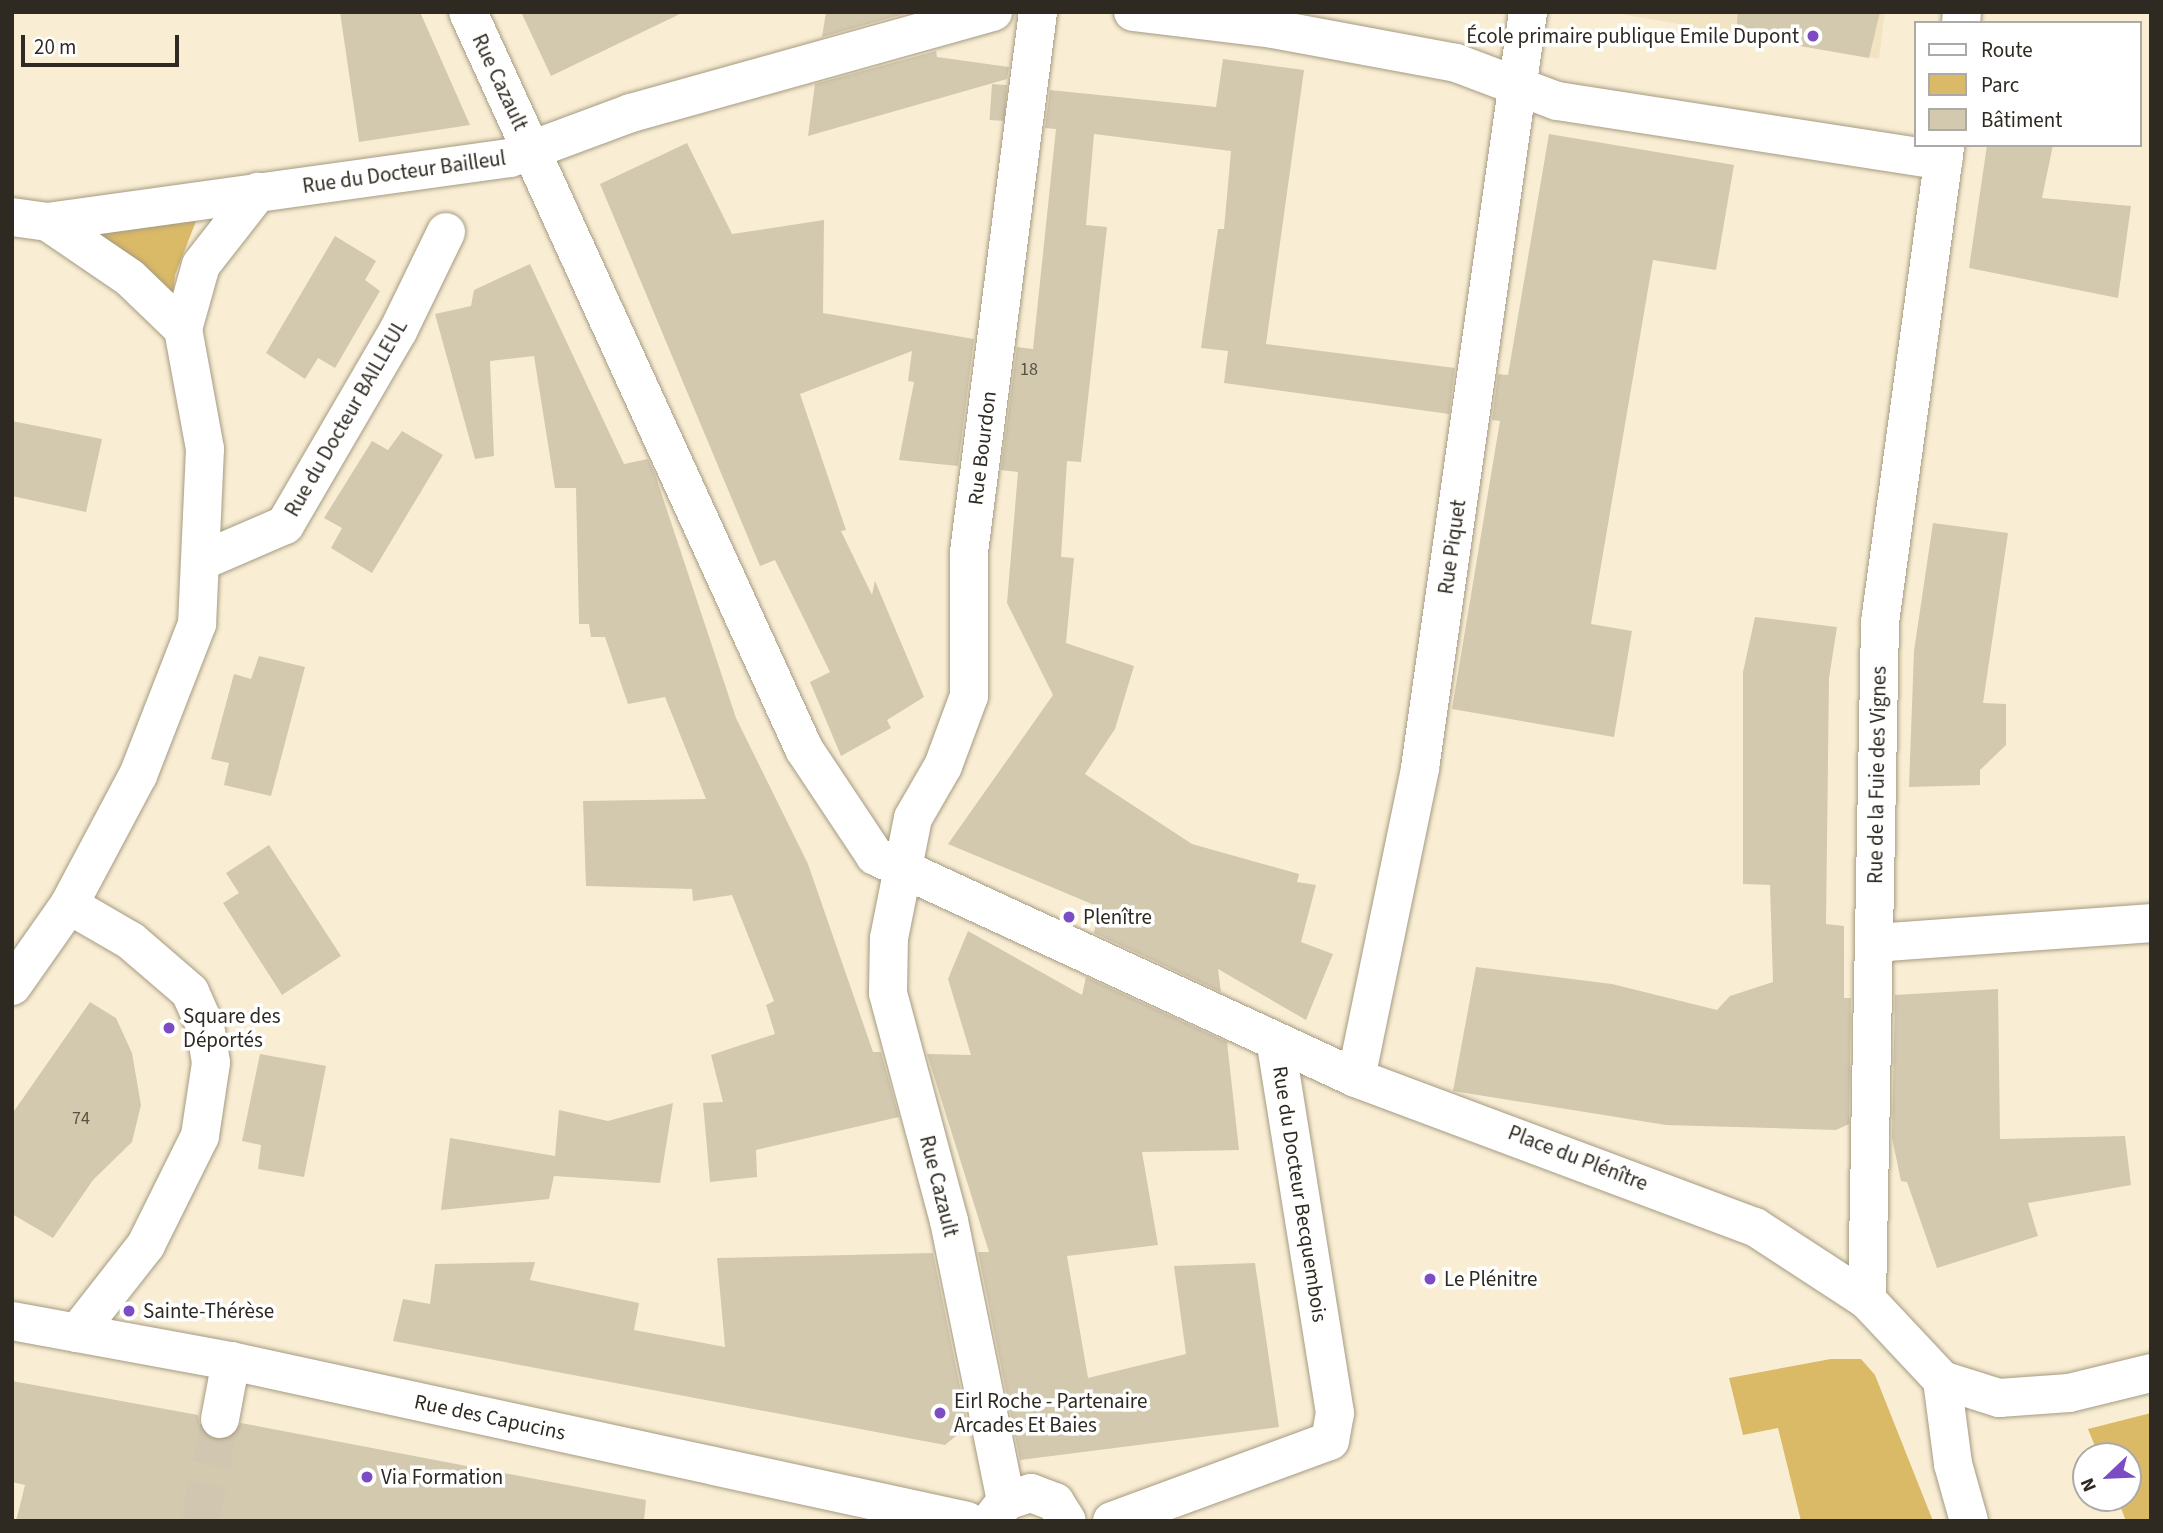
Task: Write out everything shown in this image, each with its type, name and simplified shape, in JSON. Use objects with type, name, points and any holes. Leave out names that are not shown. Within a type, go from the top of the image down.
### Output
[{"type":"street","name":"Rue Cazault","points":[[468,12],[804,749],[875,856],[900,872],[888,993],[949,1221],[999,1511]]},
{"type":"street","name":"Rue du Docteur Bailleul","points":[[30,219],[258,192],[533,151],[631,113],[993,12]]},
{"type":"street","name":"Rue Bourdon","points":[[900,872],[913,818],[943,765],[970,696],[969,552],[1038,12]]},
{"type":"street","points":[[1133,12],[1286,31],[1456,63],[1557,101],[1944,153]]},
{"type":"street","name":"Rue Piquet","points":[[1356,1078],[1420,768],[1520,85],[1528,12]]},
{"type":"street","name":"Rue de la Fuie des Vignes","points":[[1867,1300],[1880,622],[1944,153]]},
{"type":"street","points":[[12,986],[69,905],[138,775],[197,624],[204,560],[205,449],[183,329],[201,265],[258,192]]},
{"type":"street","points":[[30,219],[130,278],[183,329]]},
{"type":"street","name":"Rue du Docteur BAILLEUL","points":[[204,560],[285,525],[398,331],[446,232]]},
{"type":"street","name":"Rue du Docteur Becquembois","points":[[900,872],[1054,934],[1276,1043],[1335,1413],[1330,1441],[1112,1521]]},
{"type":"street","points":[[69,905],[131,941],[190,992],[205,1025],[211,1063],[194,1148],[146,1245],[78,1333]]},
{"type":"street","points":[[1874,943],[2151,923]]},
{"type":"street","name":"Place du Plénître","points":[[1276,1043],[1356,1078],[1755,1227],[1867,1300]]},
{"type":"street","points":[[1867,1300],[1942,1380],[1999,1398],[2069,1393],[2151,1373]]},
{"type":"street","name":"Rue des Capucins","points":[[12,1321],[231,1361],[967,1521]]},
{"type":"street","points":[[220,1419],[231,1361]]},
{"type":"street","points":[[1942,1380],[1953,1464],[1969,1521]]},
{"type":"street","points":[[999,1511],[1044,1496],[1067,1521]]},
{"type":"shaded area","name":"École primaire publique Emile Dupont","points":[[1609,12],[1885,12],[1879,59]]},
{"type":"green space","points":[[198,216],[175,275],[172,304],[85,227]]},
{"type":"green space","points":[[1831,1359],[1861,1359],[1875,1375],[1933,1521],[1801,1521],[1778,1428],[1743,1435],[1729,1378]]},
{"type":"green space","points":[[2151,1413],[2151,1521],[2126,1521],[2122,1512],[2142,1512],[2142,1442],[2093,1442],[2088,1429]]},
{"type":"building","points":[[340,12],[420,12],[470,125],[359,142]]},
{"type":"building","points":[[521,12],[684,12],[551,76]]},
{"type":"building","points":[[826,12],[911,12],[822,37]]},
{"type":"building","name":"École primaire publique Emile Dupont","points":[[1738,12],[1880,12],[1869,58],[1736,35]]},
{"type":"building","points":[[936,51],[937,57],[1009,67],[1007,79],[808,136],[815,84]]},
{"type":"building","points":[[1223,59],[1304,70],[1266,344],[1455,368],[1449,414],[1224,383],[1228,351],[1201,348],[1218,229],[1224,229],[1231,151],[1094,134],[1086,225],[1107,227],[1081,462],[1067,461],[1061,557],[1074,558],[1066,643],[1134,666],[1115,729],[1085,774],[1192,844],[1299,874],[1297,882],[1316,885],[1301,942],[1333,954],[1306,1020],[1218,969],[1221,992],[1094,933],[1099,907],[948,844],[1053,695],[1007,603],[1018,472],[1001,470],[1017,347],[1033,349],[1056,129],[1045,128],[1050,90],[1216,107]]},
{"type":"building","points":[[992,84],[1007,85],[1004,121],[989,120]]},
{"type":"building","points":[[1549,134],[1734,165],[1716,270],[1653,260],[1591,624],[1632,631],[1614,737],[1452,709],[1500,421],[1492,420],[1498,374],[1508,375]]},
{"type":"building","points":[[687,143],[732,234],[824,220],[823,313],[974,339],[958,466],[899,460],[914,382],[908,381],[912,351],[800,394],[846,530],[841,531],[872,595],[875,581],[924,697],[887,720],[891,728],[841,756],[810,682],[830,672],[775,560],[760,566],[600,184]]},
{"type":"building","points":[[1987,147],[2053,147],[2042,198],[2131,206],[2118,298],[1969,268]]},
{"type":"building","points":[[335,236],[376,261],[365,280],[380,291],[335,368],[318,358],[305,379],[266,353]]},
{"type":"building","points":[[530,264],[624,464],[648,459],[655,474],[736,718],[808,864],[873,1052],[881,1052],[899,1117],[756,1150],[757,1177],[710,1182],[703,1103],[723,1102],[711,1055],[775,1034],[766,1005],[774,1001],[732,895],[693,901],[692,889],[586,886],[583,801],[706,799],[665,697],[628,704],[605,637],[591,637],[589,624],[579,624],[576,488],[555,488],[534,356],[490,361],[494,456],[475,459],[435,314],[471,306],[474,290]]},
{"type":"building","points":[[12,421],[102,439],[86,512],[12,496]]},
{"type":"building","points":[[402,431],[443,455],[372,573],[331,548],[342,528],[324,518],[372,441],[388,450]]},
{"type":"building","points":[[1933,523],[2008,533],[1983,703],[2006,704],[2006,745],[1980,770],[1980,785],[1909,787],[1914,651]]},
{"type":"building","points":[[1755,617],[1837,627],[1829,678],[1826,924],[1844,926],[1844,998],[1851,998],[1849,1124],[1836,1130],[1666,1125],[1453,1091],[1476,967],[1612,984],[1717,1010],[1730,996],[1773,982],[1770,885],[1743,884],[1743,672]]},
{"type":"building","points":[[259,656],[305,667],[271,796],[224,785],[229,763],[211,759],[234,674],[251,679]]},
{"type":"building","points":[[269,845],[341,956],[282,995],[223,903],[239,893],[226,873]]},
{"type":"building","points":[[968,931],[1082,995],[1086,977],[1227,1042],[1239,1150],[1142,1152],[1158,1245],[1067,1256],[1088,1378],[1186,1354],[1174,1266],[1255,1263],[1279,1427],[1020,1460],[978,1252],[989,1252],[927,1054],[971,1055],[948,979]]},
{"type":"building","points":[[1998,989],[2000,1139],[2125,1136],[2131,1185],[2028,1203],[2038,1236],[1937,1268],[1907,1182],[1901,1181],[1892,1138],[1895,995]]},
{"type":"building","points":[[90,1002],[116,1018],[132,1053],[141,1105],[132,1142],[93,1180],[53,1238],[12,1214],[12,1114]]},
{"type":"building","points":[[260,1054],[326,1066],[304,1177],[258,1169],[261,1145],[242,1141]]},
{"type":"building","points":[[673,1103],[660,1183],[554,1176],[549,1199],[441,1210],[450,1138],[555,1156],[559,1110],[608,1121]]},
{"type":"building","points":[[933,1253],[968,1426],[945,1445],[393,1341],[403,1299],[430,1304],[435,1264],[535,1262],[530,1280],[639,1303],[634,1330],[725,1347],[717,1258]]},
{"type":"building","points":[[12,1381],[198,1415],[200,1427],[215,1440],[228,1439],[241,1423],[646,1500],[644,1521],[16,1521],[25,1485],[12,1482]]},
{"type":"tunnel","points":[[200,1521],[220,1419]]},
{"type":"place","name":"École primaire publique Emile Dupont","points":[[1813,36]]},
{"type":"place","name":"Plenître","points":[[1069,917]]},
{"type":"place","name":"Square des Déportés","points":[[169,1028]]},
{"type":"place","name":"Le Plénitre","points":[[1430,1279]]},
{"type":"place","name":"Sainte-Thérèse","points":[[129,1311]]},
{"type":"place","name":"Eirl Roche - Partenaire Arcades Et Baies","points":[[940,1413]]},
{"type":"place","name":"Via Formation","points":[[367,1477]]}]
